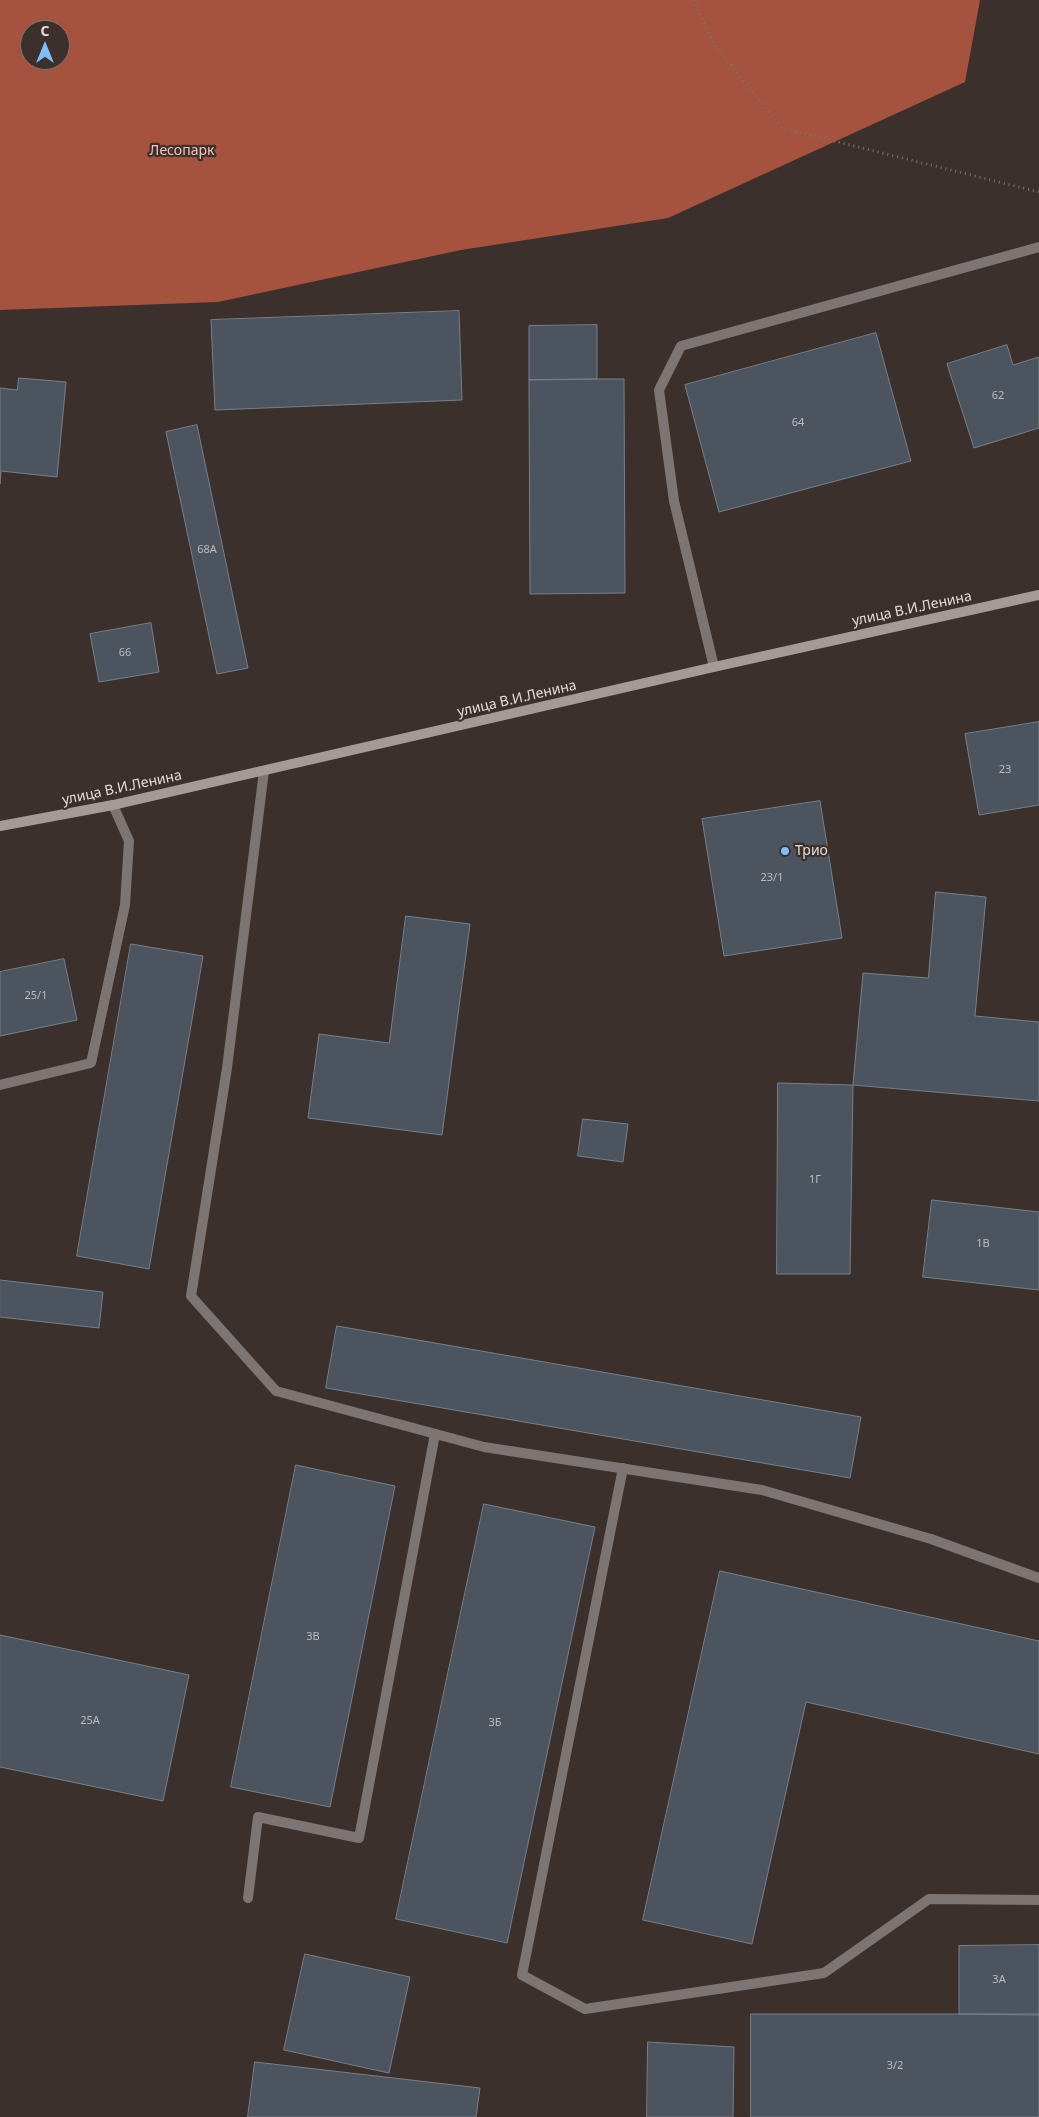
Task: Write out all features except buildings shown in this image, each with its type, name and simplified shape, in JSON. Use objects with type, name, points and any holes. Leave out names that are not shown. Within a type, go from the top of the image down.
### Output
[{"type":"main road","name":"улица В.И.Ленина","points":[[0,826],[113,805],[714,667],[1039,596]]},
{"type":"lane","points":[[714,667],[674,501],[659,390],[681,346],[1039,247]]},
{"type":"lane","points":[[264,771],[227,1068],[191,1296],[276,1391],[484,1447],[762,1490],[931,1539],[1039,1578]]},
{"type":"lane","points":[[0,1085],[91,1063],[125,905],[129,841],[113,805]]},
{"type":"lane","points":[[248,1898],[258,1817],[359,1838],[435,1434]]},
{"type":"lane","points":[[623,1468],[522,1975],[585,2009],[824,1973],[929,1899],[1039,1900]]},
{"type":"path","points":[[694,0],[713,43],[782,128],[1039,192]]},
{"type":"green space","name":"Лесопарк","points":[[0,0],[980,0],[965,82],[668,218],[461,250],[218,302],[0,310]]},
{"type":"place","name":"Трио","points":[[785,851]]}]
